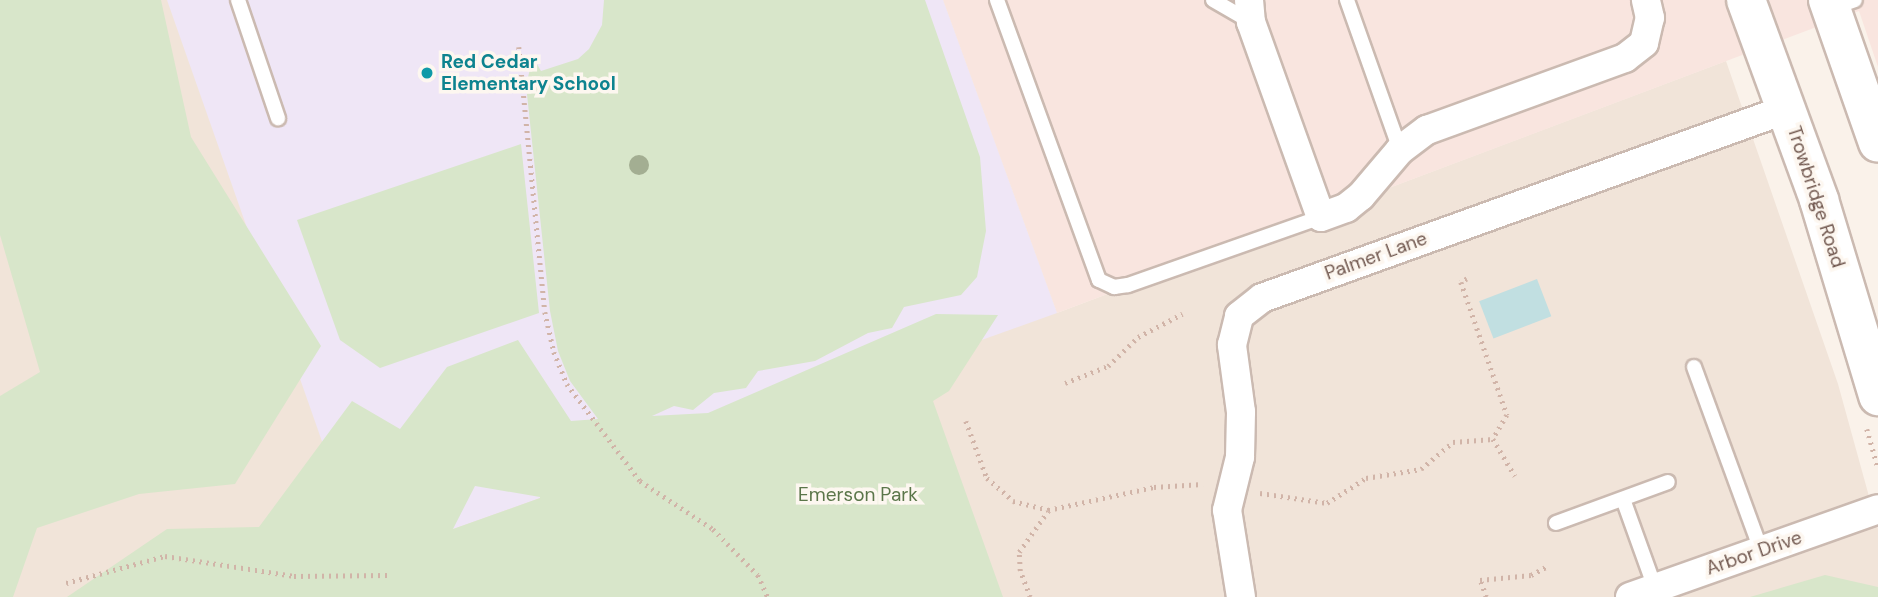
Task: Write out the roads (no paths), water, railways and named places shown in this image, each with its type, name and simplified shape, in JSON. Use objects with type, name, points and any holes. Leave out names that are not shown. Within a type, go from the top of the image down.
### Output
[{"type":"street","points":[[1250,11],[1321,217],[1346,208],[1362,196],[1400,150],[1427,130],[1463,114],[1625,58],[1644,43],[1650,18],[1646,0]]},
{"type":"street","name":"Trowbridge Road","points":[[1746,0],[1787,109],[1878,396]]},
{"type":"street","points":[[1833,2],[1849,63],[1878,143]]},
{"type":"street","name":"Palmer Lane","points":[[1241,597],[1227,510],[1240,457],[1241,412],[1232,345],[1239,316],[1262,298],[1787,109]]},
{"type":"street","name":"Arbor Drive","points":[[1643,592],[1878,509]]},
{"type":"lane","points":[[238,0],[278,118]]},
{"type":"lane","points":[[997,0],[1100,280],[1114,287],[1128,285],[1321,217]]},
{"type":"lane","points":[[1213,0],[1250,11]]},
{"type":"lane","points":[[1347,0],[1400,150]]},
{"type":"lane","points":[[1694,368],[1760,550]]},
{"type":"lane","points":[[1556,523],[1668,482]]},
{"type":"lane","points":[[1623,499],[1643,592]]},
{"type":"water","points":[[1537,279],[1551,316],[1493,339],[1479,301]]},
{"type":"place","name":"Red Cedar Elementary School","points":[[427,73]]},
{"type":"park label","name":"Emerson Park","points":[[858,495]]}]
